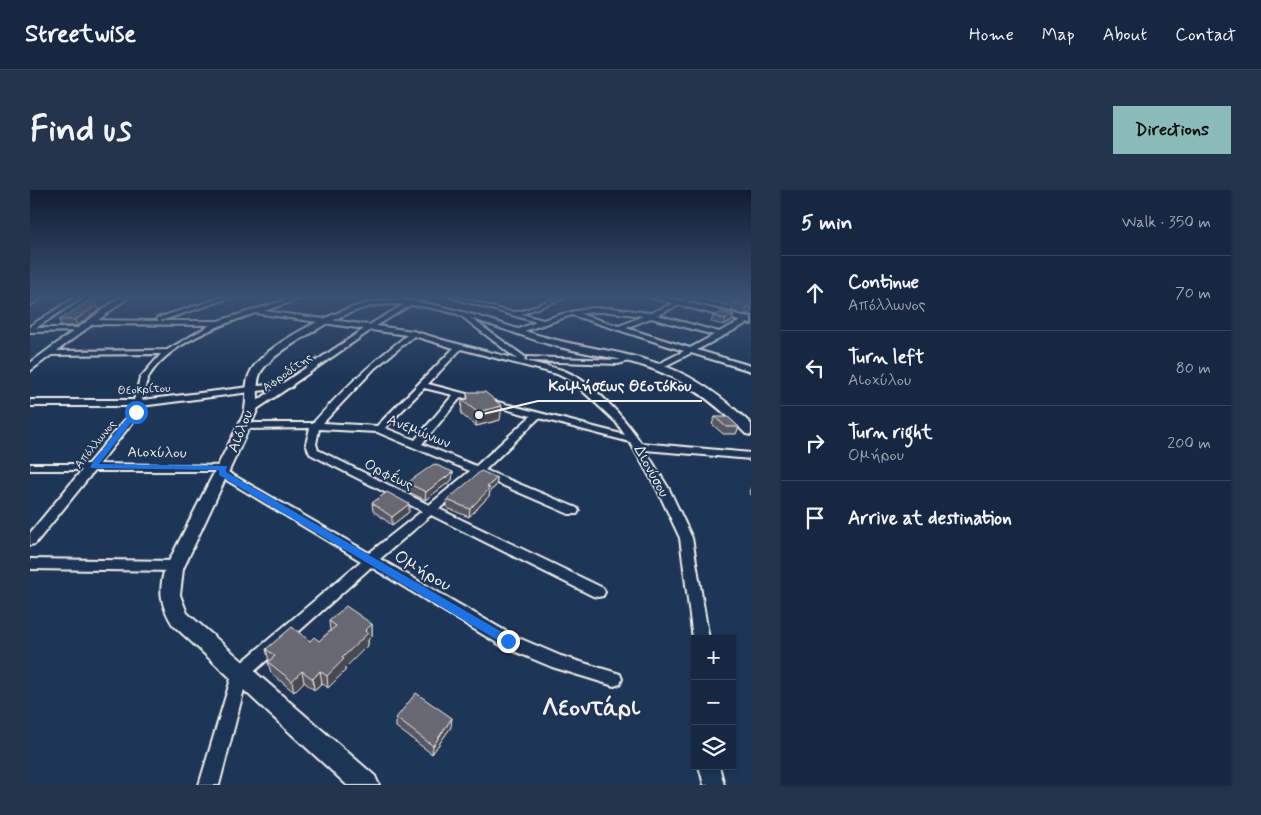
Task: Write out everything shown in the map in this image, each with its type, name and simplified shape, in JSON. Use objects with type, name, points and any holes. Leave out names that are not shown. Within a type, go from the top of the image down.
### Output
[{"type":"street","points":[[31,367],[89,325]]},
{"type":"street","name":"Απόλλωνος","points":[[30,541],[134,415],[140,388],[146,375],[167,352],[218,325]]},
{"type":"street","name":"Αιόλου","points":[[320,325],[287,345],[258,369],[252,380],[251,409],[176,566],[171,579],[169,596],[180,619],[366,785]]},
{"type":"street","points":[[345,325],[413,333],[459,347],[522,360],[618,362],[628,360]]},
{"type":"street","name":"Αφροδίτης","points":[[251,409],[289,385],[372,325]]},
{"type":"street","points":[[476,325],[522,360]]},
{"type":"street","name":"Αιόλου","points":[[495,325],[556,343],[658,367],[687,381],[720,404],[751,430]]},
{"type":"street","points":[[518,332],[537,325]]},
{"type":"street","points":[[609,325],[751,369]]},
{"type":"street","points":[[620,328],[628,325]]},
{"type":"street","points":[[686,325],[722,335]]},
{"type":"street","points":[[658,367],[742,325]]},
{"type":"street","points":[[30,330],[82,330]]},
{"type":"street","points":[[315,426],[351,386],[413,333]]},
{"type":"street","points":[[379,430],[459,347]]},
{"type":"street","points":[[50,353],[167,352]]},
{"type":"street","name":"Διονύσου","points":[[522,360],[560,372],[576,380],[593,394],[618,420],[636,443],[684,532],[692,571],[700,635]]},
{"type":"street","name":"Θεοκρίτου","points":[[30,403],[138,403],[289,385]]},
{"type":"street","points":[[423,385],[636,443],[751,456]]},
{"type":"street","points":[[416,445],[459,394]]},
{"type":"street","points":[[209,785],[240,674],[370,560],[477,471],[537,415]]},
{"type":"street","name":"Ανεμώνων","points":[[243,426],[315,426],[379,430],[573,511]]},
{"type":"street","name":"Ορφέως","points":[[315,426],[311,444],[314,452],[320,456],[598,592]]},
{"type":"street","name":"Αιοχύλου","points":[[30,467],[93,466],[223,470]]},
{"type":"street","name":"Ομήρου","points":[[223,470],[370,560],[519,647],[558,662],[614,679]]},
{"type":"street","points":[[30,564],[176,566]]},
{"type":"street","points":[[710,770],[714,785]]},
{"type":"building","points":[[467,392],[485,392],[502,406],[477,412],[462,400],[468,399]]},
{"type":"building","points":[[715,417],[728,417],[739,427],[726,427]]},
{"type":"building","points":[[434,464],[453,472],[426,492],[407,483]]},
{"type":"building","points":[[481,471],[497,478],[487,487],[490,488],[470,509],[447,500]]},
{"type":"building","points":[[387,492],[409,504],[392,517],[372,503]]},
{"type":"building","points":[[346,606],[372,624],[365,631],[368,633],[342,658],[344,659],[327,676],[320,671],[313,679],[302,671],[292,681],[268,662],[275,656],[266,649],[292,627],[310,641],[314,637],[319,641],[336,626],[329,621]]},
{"type":"building","points":[[416,693],[452,718],[433,746],[396,718]]},
{"type":"place","name":"Κοιμήσεως Θεοτόκου","points":[[479,415]]},
{"type":"district","name":"Λεοντάρι","points":[[591,707]]},
{"type":"route","points":[[136,412],[93,466],[224,468],[222,473],[508,641]]}]
